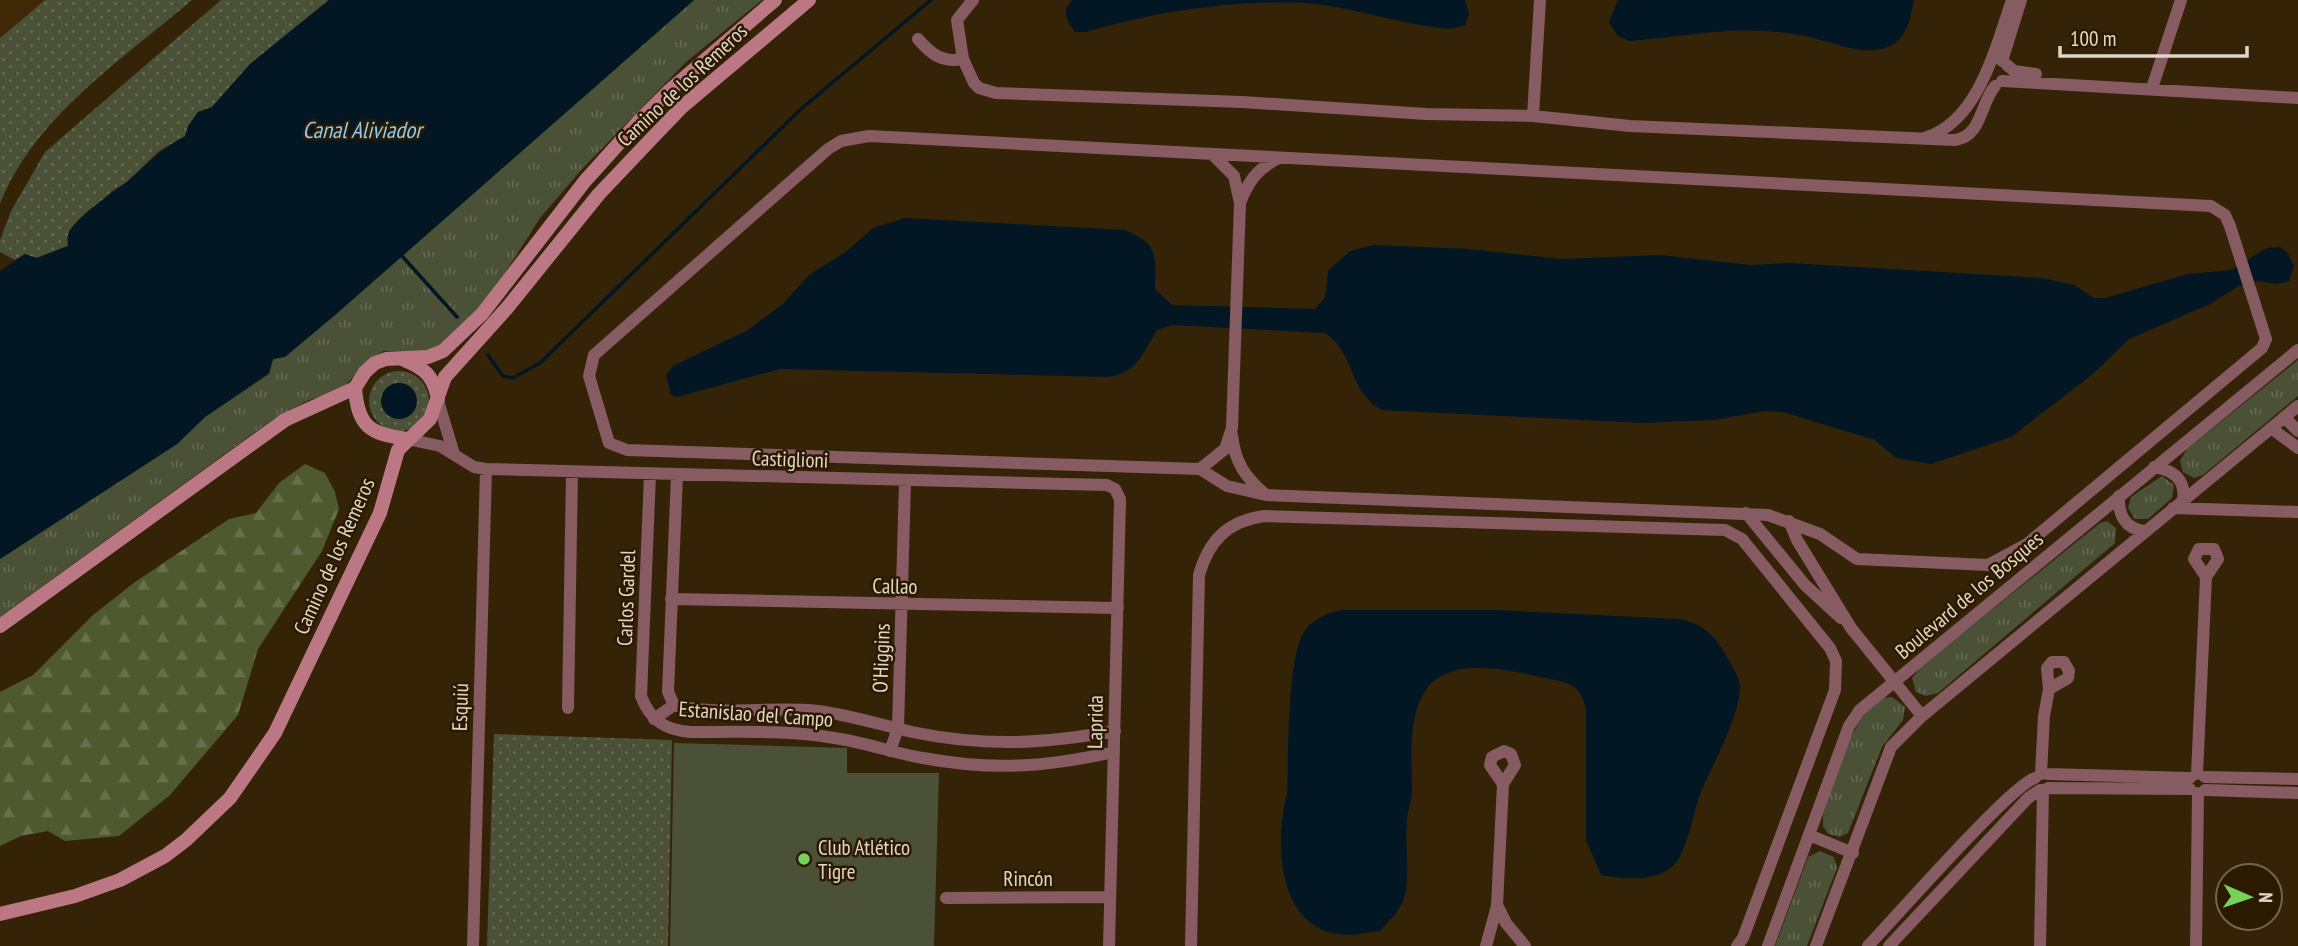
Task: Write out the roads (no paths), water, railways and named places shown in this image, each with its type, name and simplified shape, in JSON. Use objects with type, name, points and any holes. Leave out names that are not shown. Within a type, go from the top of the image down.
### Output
[{"type":"main road","name":"Camino de los Remeros","points":[[0,626],[285,420],[355,388],[365,372],[375,363],[400,358],[428,357],[443,351],[468,330],[612,150],[670,90],[775,0]]},
{"type":"main road","name":"Camino de los Remeros","points":[[0,914],[75,896],[135,872],[186,840],[230,798],[275,733],[380,513],[398,450],[430,419],[445,377],[500,317],[599,194],[682,107],[808,0]]},
{"type":"main road","points":[[400,358],[421,366],[429,375],[438,401]]},
{"type":"main road","points":[[355,388],[356,405],[367,426],[385,436],[407,439]]},
{"type":"street","points":[[973,0],[957,20],[963,59],[974,83],[979,88],[996,93],[1242,102],[1426,114],[1533,116],[1630,126],[1955,140],[1968,136],[1999,83],[2000,62],[2012,0]]},
{"type":"street","points":[[1533,116],[1540,0]]},
{"type":"street","points":[[1927,137],[1954,120],[1967,106],[1982,78],[2000,62],[2021,0]]},
{"type":"street","points":[[2153,85],[2180,0]]},
{"type":"street","points":[[918,39],[936,57],[954,61],[963,59]]},
{"type":"street","points":[[2000,62],[2023,73],[2298,98]]},
{"type":"street","points":[[1982,78],[1986,85],[2153,85],[2298,90]]},
{"type":"street","points":[[869,136],[1280,158],[2211,206],[2225,215],[2266,339],[2262,348],[2027,544],[2000,561],[1972,565],[1857,559],[1820,534],[1789,521],[1746,513],[1266,495],[1227,486],[1200,469],[618,449],[609,443],[589,376],[589,364],[594,355],[828,149],[841,141],[869,136]]},
{"type":"street","points":[[1212,154],[1234,176],[1240,203],[1232,428],[1237,462],[1249,481],[1266,495]]},
{"type":"street","points":[[1240,203],[1252,178],[1264,166],[1280,158]]},
{"type":"street","name":"Boulevard de los Bosques","points":[[1768,946],[1849,726],[1860,710],[2298,350]]},
{"type":"street","points":[[438,401],[455,455]]},
{"type":"street","points":[[1816,946],[1891,747],[1922,716],[2298,405]]},
{"type":"street","points":[[2284,417],[2298,431]]},
{"type":"street","points":[[1200,469],[1225,449],[1232,428]]},
{"type":"street","points":[[2271,428],[2298,448]]},
{"type":"street","name":"Castiglioni","points":[[407,439],[440,446],[474,467],[486,469],[905,482],[1107,485],[1115,489],[1120,499]]},
{"type":"street","points":[[2154,467],[2165,468],[2178,477],[2184,492],[2178,504]]},
{"type":"street","name":"Esquiú","points":[[473,946],[486,469]]},
{"type":"street","points":[[568,708],[572,472]]},
{"type":"street","name":"Carlos Gardel","points":[[650,474],[641,696],[647,711],[654,719]]},
{"type":"street","points":[[674,705],[668,692],[677,475]]},
{"type":"street","name":"O'Higgins","points":[[890,751],[898,728],[905,482]]},
{"type":"street","points":[[2119,496],[2118,506],[2124,521],[2137,530],[2145,531]]},
{"type":"street","name":"Laprida","points":[[1109,946],[1120,499]]},
{"type":"street","points":[[2178,504],[2298,512]]},
{"type":"street","points":[[1746,513],[1805,585],[1851,628]]},
{"type":"street","points":[[1191,946],[1199,575],[1204,556],[1221,534],[1231,525],[1246,518],[1264,516],[1725,530],[1742,539],[1830,648],[1837,675],[1830,703],[1743,938],[1737,946]]},
{"type":"street","points":[[1789,521],[1797,540],[1851,628],[1922,716]]},
{"type":"street","points":[[2196,946],[2198,784],[2206,577]]},
{"type":"street","name":"Callao","points":[[671,600],[1118,608]]},
{"type":"street","points":[[2040,946],[2044,716],[2049,689]]},
{"type":"street","name":"Estanislao del Campo","points":[[1114,752],[1064,763],[1019,768],[968,765],[837,738],[794,733],[674,731],[654,719],[674,705],[689,709],[768,708],[819,711],[959,740],[1012,743],[1054,742],[1115,731]]},
{"type":"street","points":[[1868,946],[1982,825],[2025,784],[2198,784],[2298,779]]},
{"type":"street","points":[[1889,946],[2042,782]]},
{"type":"street","points":[[1486,946],[1497,905],[1503,784]]},
{"type":"street","points":[[2198,784],[2298,793]]},
{"type":"street","points":[[1809,835],[1853,853]]},
{"type":"street","name":"Rincón","points":[[946,898],[1110,897]]},
{"type":"street","points":[[1497,905],[1506,923],[1525,946]]},
{"type":"water","name":"Canal Aliviador","points":[[329,0],[694,0],[335,315],[285,357],[273,359],[269,373],[205,417],[177,444],[0,559],[0,271],[25,254],[37,258],[68,246],[69,233],[79,219],[162,151],[185,136],[188,126],[198,112],[212,107],[250,64]]},
{"type":"water","points":[[1072,0],[1465,0],[1469,14],[1465,26],[1450,29],[1308,3],[1251,3],[1196,8],[1140,18],[1086,32],[1075,32],[1066,16]]},
{"type":"water","points":[[1618,0],[1914,0],[1901,38],[1890,46],[1869,50],[1845,47],[1800,35],[1754,31],[1714,32],[1629,41],[1618,36],[1609,22]]},
{"type":"water","points":[[905,218],[1125,230],[1150,246],[1155,259],[1155,289],[1172,305],[1315,309],[1325,298],[1328,271],[1350,251],[1374,245],[1469,249],[1561,259],[1660,255],[1750,265],[1789,263],[2042,278],[2074,285],[2094,298],[2105,298],[2188,274],[2232,270],[2266,248],[2280,247],[2287,252],[2294,266],[2289,281],[2277,284],[2257,281],[2239,286],[2208,305],[2129,339],[2093,374],[2011,437],[1931,464],[1896,458],[1875,440],[1783,412],[1765,411],[1714,420],[1643,423],[1382,410],[1363,393],[1341,349],[1324,333],[1172,325],[1157,330],[1139,360],[1127,371],[1109,377],[780,369],[677,397],[671,395],[666,375],[673,366],[748,330],[783,304],[809,275],[847,251],[873,228]]},
{"type":"water","points":[[399,383],[412,388],[417,401],[412,414],[399,419],[386,414],[381,401],[386,388]]},
{"type":"water","points":[[1345,610],[1495,610],[1679,619],[1705,630],[1720,645],[1736,673],[1740,686],[1739,699],[1730,727],[1699,797],[1678,861],[1665,871],[1647,877],[1601,875],[1586,840],[1586,710],[1576,688],[1565,682],[1507,670],[1460,669],[1435,680],[1418,706],[1412,740],[1407,883],[1399,908],[1380,931],[1356,935],[1324,931],[1307,919],[1294,903],[1282,860],[1281,837],[1287,794],[1292,681],[1300,640],[1307,628],[1324,615]]},
{"type":"waterway","points":[[488,355],[503,376],[513,378],[540,363],[801,109],[931,0]]},
{"type":"waterway","points":[[402,256],[457,317]]},
{"type":"place","name":"Club Atlético Tigre","points":[[804,859]]}]
